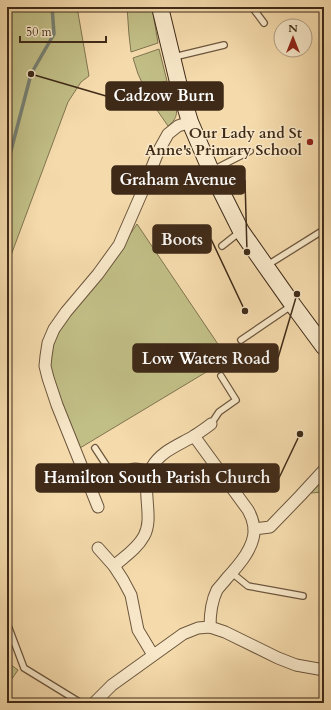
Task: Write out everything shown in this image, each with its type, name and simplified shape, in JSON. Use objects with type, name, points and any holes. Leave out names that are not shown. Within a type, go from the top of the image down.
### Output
[{"type":"main road","points":[[160,7],[171,58],[190,122],[211,171],[241,231],[323,343]]},
{"type":"street","points":[[98,508],[57,405],[48,378],[46,361],[48,343],[54,329],[66,312],[98,274],[119,245],[158,152],[168,134],[178,126],[190,122]]},
{"type":"street","points":[[114,566],[139,544],[145,535],[148,515],[146,486],[150,470],[159,458],[170,449],[194,436],[211,424]]},
{"type":"street","points":[[194,436],[248,510],[254,529],[252,542],[248,551],[218,590],[213,601],[210,611],[210,627]]},
{"type":"street","points":[[254,529],[270,527],[324,470]]},
{"type":"street","points":[[98,548],[114,566],[131,595],[138,630],[153,655]]},
{"type":"street","points":[[94,703],[112,685],[153,655],[183,634],[198,628],[210,627],[226,632],[278,658],[296,665],[324,670]]},
{"type":"lane","points":[[252,7],[264,23]]},
{"type":"lane","points":[[171,58],[224,45]]},
{"type":"lane","points":[[211,171],[250,151]]},
{"type":"lane","points":[[222,246],[241,231]]},
{"type":"lane","points":[[266,266],[322,231]]},
{"type":"lane","points":[[241,340],[293,304]]},
{"type":"lane","points":[[211,424],[219,412],[236,400],[221,376]]},
{"type":"lane","points":[[95,448],[114,478],[132,466],[143,467],[150,470]]},
{"type":"lane","points":[[232,573],[248,586],[303,596]]},
{"type":"lane","points":[[7,623],[24,668],[81,703]]},
{"type":"shaded area","points":[[7,7],[77,7],[89,76],[81,82],[68,102],[7,266]]},
{"type":"shaded area","points":[[127,7],[152,7],[158,43],[131,52]]},
{"type":"shaded area","points":[[159,49],[167,81],[155,84],[145,89],[133,58]]},
{"type":"shaded area","points":[[169,89],[175,104],[176,113],[173,122],[168,126],[148,97]]},
{"type":"shaded area","points":[[137,224],[228,359],[80,448],[54,382],[50,365],[50,355],[55,339],[63,325],[106,270]]},
{"type":"shaded area","points":[[324,479],[324,492],[311,493]]},
{"type":"shaded area","points":[[7,662],[18,670],[7,686]]},
{"type":"waterway","points":[[7,166],[31,74],[54,34],[52,7]]},
{"type":"place","name":"Cadzow Burn","points":[[31,74]]},
{"type":"place","name":"Our Lady and St Anne's Primary School","points":[[310,142]]},
{"type":"place","name":"Graham Avenue","points":[[247,252]]},
{"type":"place","name":"Low Waters Road","points":[[297,294]]},
{"type":"place","name":"Boots","points":[[245,311]]},
{"type":"place","name":"Hamilton South Parish Church","points":[[300,434]]}]
